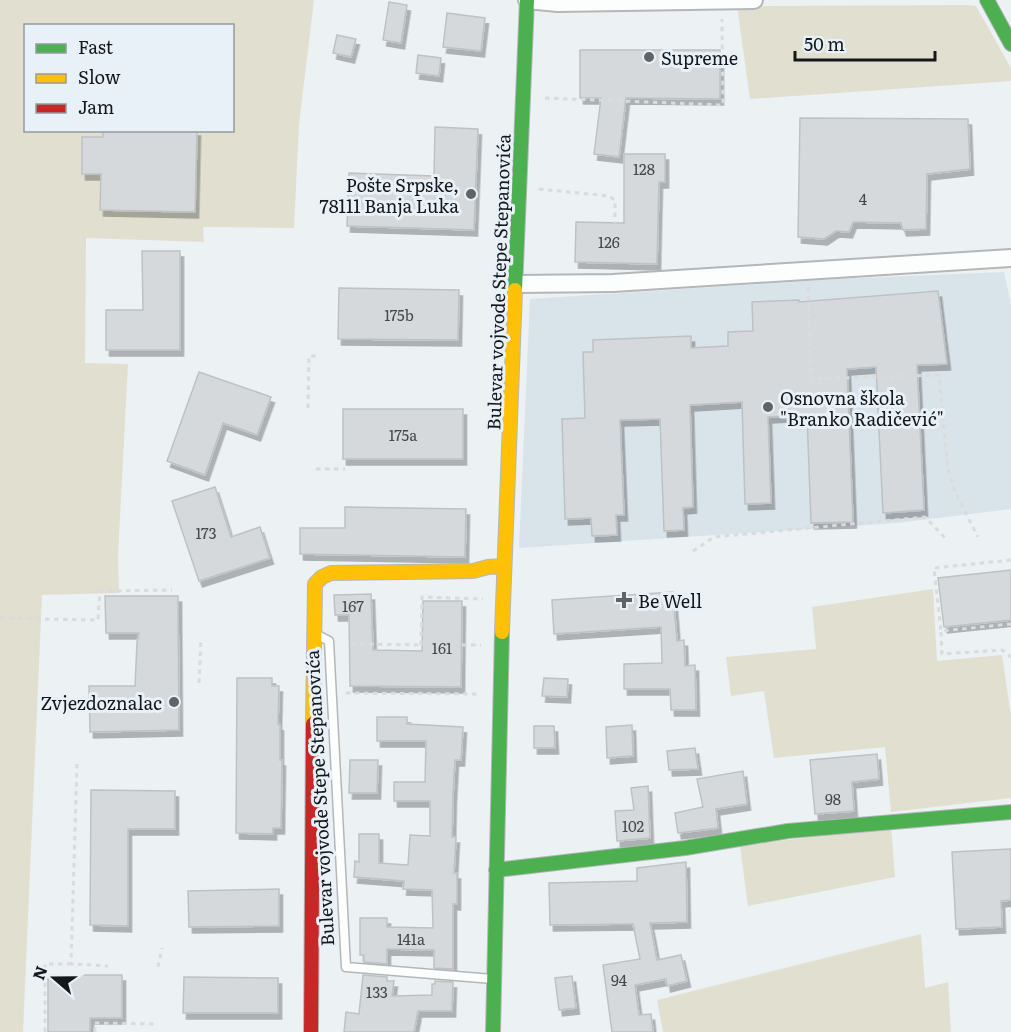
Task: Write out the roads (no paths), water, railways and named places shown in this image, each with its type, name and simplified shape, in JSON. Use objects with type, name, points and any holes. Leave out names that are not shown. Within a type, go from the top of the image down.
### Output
[{"type":"street","points":[[527,0],[581,3],[754,0]]},
{"type":"street","name":"Bulevar vojvode Stepe Stepanovića","points":[[493,1032],[504,566],[527,0]]},
{"type":"street","points":[[987,0],[1011,44]]},
{"type":"street","points":[[516,284],[613,283],[1011,258]]},
{"type":"street","name":"Bulevar vojvode Stepe Stepanovića","points":[[312,1032],[315,584],[322,577],[331,573],[473,571],[504,566]]},
{"type":"street","points":[[496,870],[685,848],[788,831],[1011,812]]},
{"type":"lane","name":"Bulevar vojvode Stepe Stepanovića","points":[[313,632],[328,641],[346,968],[493,979]]},
{"type":"place","name":"Supreme","points":[[649,57]]},
{"type":"place","name":"Pošte Srpske, 78111 Banja Luka","points":[[471,194]]},
{"type":"place","name":"Osnovna škola \"Branko Radičević\"","points":[[768,407]]},
{"type":"place","name":"Be Well","points":[[624,600]]},
{"type":"place","name":"Zvjezdoznalac","points":[[174,702]]}]
